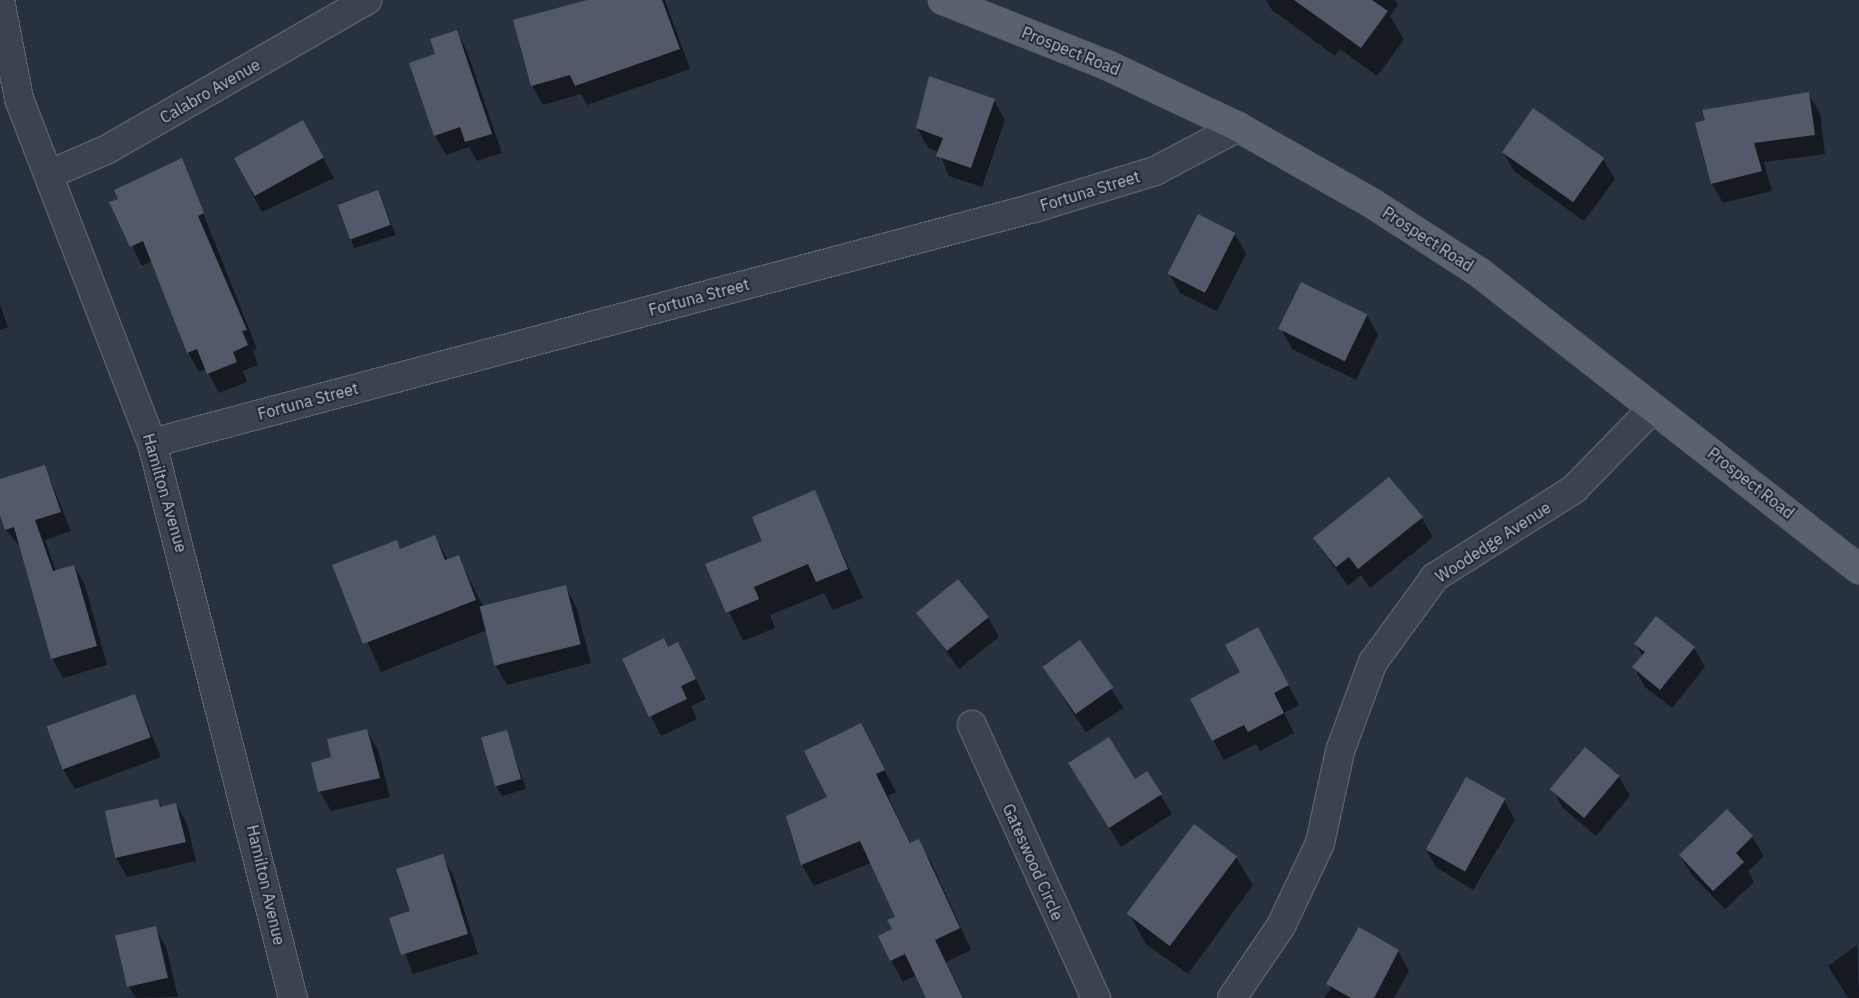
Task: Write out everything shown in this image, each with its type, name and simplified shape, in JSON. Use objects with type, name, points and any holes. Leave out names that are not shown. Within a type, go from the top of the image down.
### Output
[{"type":"main road","name":"Prospect Road","points":[[943,0],[1109,66],[1238,126],[1372,203],[1480,273],[1859,569]]},
{"type":"street","name":"Hamilton Avenue","points":[[0,0],[19,98],[50,174],[152,443],[293,998]]},
{"type":"street","name":"Calabro Avenue","points":[[50,174],[108,149],[367,0]]},
{"type":"street","name":"Fortuna Street","points":[[152,443],[1034,208],[1155,171],[1238,126]]},
{"type":"street","name":"Woodedge Avenue","points":[[1232,998],[1281,926],[1320,843],[1340,751],[1373,662],[1435,577],[1574,489],[1653,408]]},
{"type":"street","name":"Gateswood Circle","points":[[972,725],[1096,998]]},
{"type":"building","points":[[587,0],[662,0],[680,49],[575,86],[570,75],[531,86],[513,20]]},
{"type":"building","points":[[1294,0],[1372,0],[1388,11],[1361,48]]},
{"type":"building","points":[[457,30],[492,134],[465,142],[460,127],[434,136],[409,63],[435,54],[430,39]]},
{"type":"building","points":[[929,76],[995,99],[971,168],[936,156],[943,138],[916,128]]},
{"type":"building","points":[[1809,92],[1815,135],[1754,143],[1762,171],[1711,184],[1695,123],[1705,120],[1702,110]]},
{"type":"building","points":[[1533,108],[1604,158],[1573,202],[1502,152]]},
{"type":"building","points":[[303,120],[324,158],[255,196],[234,158]]},
{"type":"building","points":[[182,158],[204,213],[198,216],[247,330],[242,331],[248,345],[233,352],[237,362],[207,374],[197,349],[187,353],[143,241],[130,247],[109,202],[118,199],[114,190]]},
{"type":"building","points":[[378,190],[391,225],[350,239],[338,205]]},
{"type":"building","points":[[1198,214],[1235,233],[1205,293],[1168,274]]},
{"type":"building","points":[[1301,282],[1368,314],[1345,361],[1278,329]]},
{"type":"building","points":[[45,465],[61,512],[35,520],[53,571],[74,565],[97,646],[51,659],[14,527],[5,530],[0,515],[0,479]]},
{"type":"building","points":[[1389,477],[1423,517],[1358,569],[1349,557],[1336,567],[1313,538]]},
{"type":"building","points":[[815,490],[848,569],[816,582],[808,564],[754,587],[759,599],[726,613],[705,564],[762,541],[752,517]]},
{"type":"building","points":[[435,535],[445,560],[459,555],[476,600],[363,644],[332,565],[397,540],[400,549]]},
{"type":"building","points":[[958,579],[989,617],[947,651],[916,613]]},
{"type":"building","points":[[566,585],[581,644],[494,666],[480,607]]},
{"type":"building","points":[[1656,616],[1695,647],[1660,690],[1632,667],[1645,652],[1634,644]]},
{"type":"building","points":[[1258,627],[1289,685],[1274,693],[1284,713],[1248,732],[1244,725],[1212,741],[1190,699],[1240,672],[1225,645]]},
{"type":"building","points":[[664,638],[668,647],[678,642],[696,679],[681,686],[687,699],[649,717],[622,659]]},
{"type":"building","points":[[1080,640],[1113,688],[1076,714],[1042,666]]},
{"type":"building","points":[[135,694],[151,737],[62,769],[47,726]]},
{"type":"building","points":[[861,723],[885,770],[876,774],[910,843],[919,839],[960,928],[935,940],[963,998],[926,998],[905,954],[890,961],[878,936],[892,929],[887,920],[895,917],[860,841],[801,865],[786,816],[827,797],[804,751]]},
{"type":"building","points":[[367,729],[380,778],[318,792],[311,763],[331,757],[327,739]]},
{"type":"building","points":[[507,730],[521,779],[495,786],[481,737]]},
{"type":"building","points":[[1109,737],[1135,779],[1147,771],[1162,794],[1109,828],[1068,763]]},
{"type":"building","points":[[1585,747],[1619,776],[1584,818],[1550,789]]},
{"type":"building","points":[[1466,777],[1505,799],[1465,871],[1426,850]]},
{"type":"building","points":[[158,799],[160,807],[176,803],[186,842],[115,858],[105,811]]},
{"type":"building","points":[[1727,809],[1753,836],[1736,853],[1744,862],[1713,891],[1679,855]]},
{"type":"building","points":[[1194,824],[1237,856],[1170,946],[1127,913]]},
{"type":"building","points":[[443,854],[468,934],[401,955],[389,918],[410,911],[396,869]]},
{"type":"building","points":[[156,926],[168,978],[127,987],[115,935]]},
{"type":"building","points":[[1359,927],[1399,950],[1374,998],[1351,998],[1326,984]]}]
